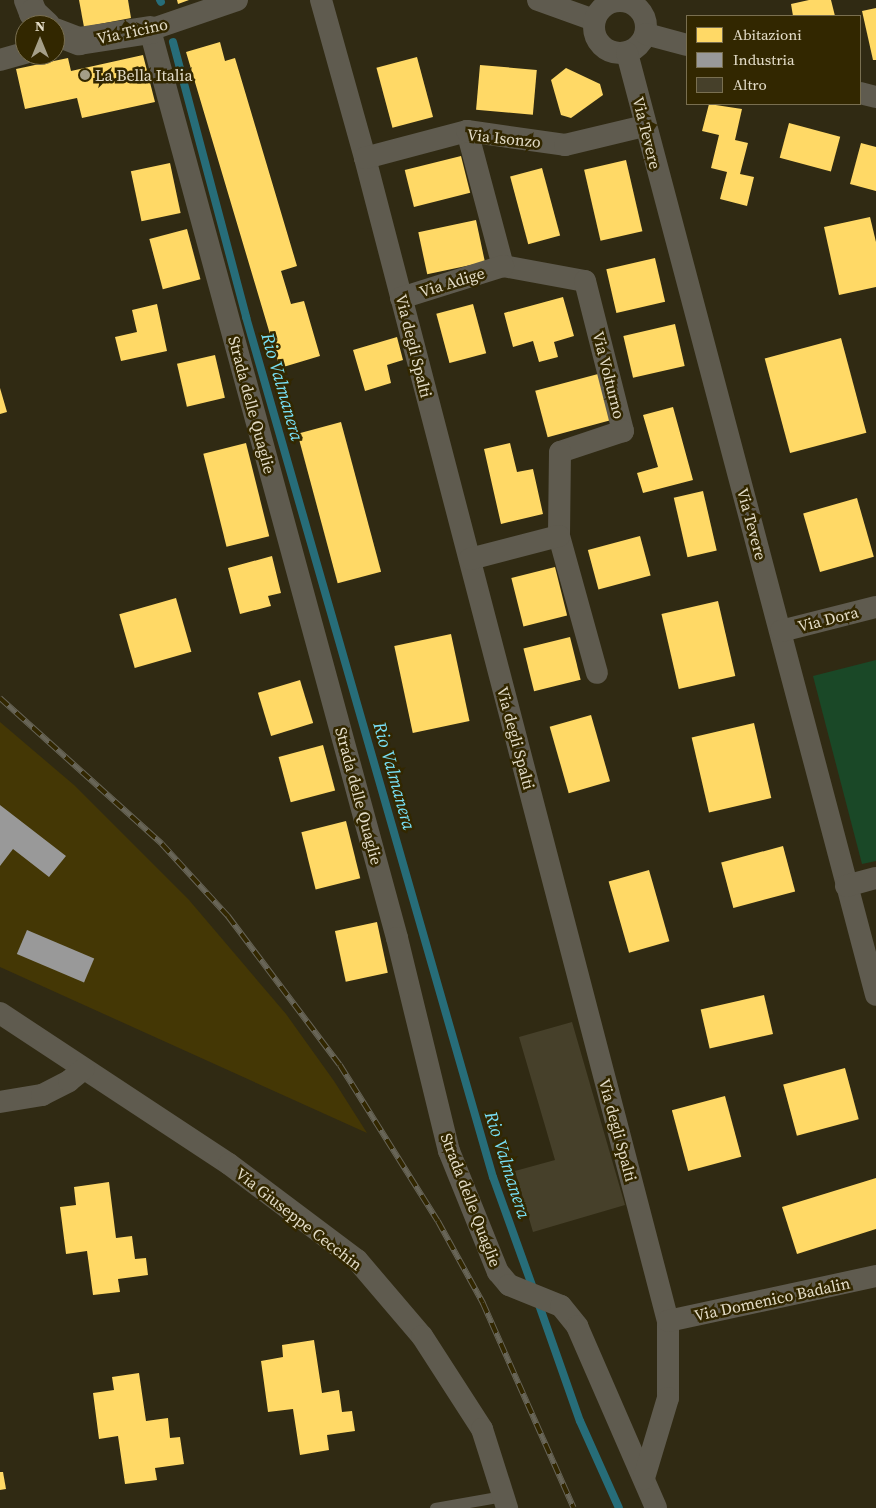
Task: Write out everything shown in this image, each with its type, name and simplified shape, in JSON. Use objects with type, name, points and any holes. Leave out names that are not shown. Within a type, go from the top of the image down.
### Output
[{"type":"street","points":[[28,0],[35,15]]},
{"type":"street","name":"Via Ticino","points":[[65,36],[79,41],[154,29],[236,0]]},
{"type":"street","name":"Via degli Spalti","points":[[321,0],[365,158],[668,1321],[668,1398],[644,1478]]},
{"type":"street","points":[[538,0],[594,20]]},
{"type":"street","points":[[617,0],[634,4],[645,17],[646,34],[636,49],[627,52],[611,52],[598,43],[594,20],[603,6],[617,0]]},
{"type":"street","name":"Strada delle Quaglie","points":[[154,29],[397,938],[449,1152],[498,1272],[509,1285],[561,1306],[577,1326],[656,1508]]},
{"type":"street","points":[[646,34],[686,45]]},
{"type":"street","name":"Via Tevere","points":[[627,52],[644,126],[781,631],[876,996]]},
{"type":"street","points":[[0,60],[15,56]]},
{"type":"street","points":[[861,93],[876,98]]},
{"type":"street","name":"Via Isonzo","points":[[365,158],[467,131],[565,145],[644,126]]},
{"type":"street","points":[[467,131],[503,266]]},
{"type":"street","name":"Via Adige","points":[[401,298],[503,266]]},
{"type":"street","name":"Via Volturno","points":[[503,266],[586,281],[623,431],[560,452],[559,536],[597,673]]},
{"type":"street","points":[[470,559],[559,536]]},
{"type":"street","name":"Via Dora","points":[[781,631],[876,607]]},
{"type":"street","points":[[846,886],[876,878]]},
{"type":"street","name":"Via Giuseppe Cecchin","points":[[0,1012],[229,1164],[357,1260],[422,1336],[482,1429],[505,1502]]},
{"type":"street","points":[[0,1102],[42,1095],[69,1081],[84,1069]]},
{"type":"street","name":"Via Domenico Badalin","points":[[668,1321],[876,1276]]},
{"type":"lane","points":[[435,1508],[505,1502]]},
{"type":"shaded area","points":[[0,722],[74,785],[189,900],[286,1014],[334,1081],[367,1133],[0,967]]},
{"type":"green space","points":[[876,660],[876,861],[862,864],[813,676]]},
{"type":"building: Abitazioni","points":[[79,0],[128,0],[131,18],[84,27]]},
{"type":"building: Abitazioni","points":[[177,0],[189,0],[178,4]]},
{"type":"building: Abitazioni","points":[[809,0],[831,0],[835,15],[793,15],[791,4]]},
{"type":"building: Abitazioni","points":[[876,8],[876,60],[873,60],[862,11]]},
{"type":"building: Abitazioni","points":[[220,42],[225,61],[235,58],[297,266],[281,271],[291,304],[304,301],[320,356],[280,368],[186,52]]},
{"type":"building: Abitazioni","points":[[143,55],[155,102],[82,118],[77,98],[25,109],[16,69],[35,65],[65,65],[65,59],[68,58],[71,71]]},
{"type":"building: Abitazioni","points":[[417,57],[433,117],[392,128],[376,68]]},
{"type":"building: Abitazioni","points":[[480,65],[537,70],[533,115],[476,110]]},
{"type":"building: Abitazioni","points":[[566,68],[600,84],[603,95],[571,118],[561,115],[551,80]]},
{"type":"building: Abitazioni","points":[[709,105],[742,109],[735,140],[748,143],[740,174],[754,177],[747,206],[720,199],[727,172],[711,168],[719,135],[702,131]]},
{"type":"building: Abitazioni","points":[[789,123],[840,137],[831,171],[780,158]]},
{"type":"building: Abitazioni","points":[[861,143],[876,147],[876,191],[850,184]]},
{"type":"building: Abitazioni","points":[[461,156],[470,193],[414,207],[405,170]]},
{"type":"building: Abitazioni","points":[[626,160],[642,231],[601,241],[584,170]]},
{"type":"building: Abitazioni","points":[[170,163],[181,213],[141,221],[131,171]]},
{"type":"building: Abitazioni","points":[[542,168],[560,236],[528,244],[510,177]]},
{"type":"building: Abitazioni","points":[[870,217],[876,242],[876,287],[839,295],[824,227]]},
{"type":"building: Abitazioni","points":[[476,220],[485,262],[427,274],[418,232]]},
{"type":"building: Abitazioni","points":[[187,229],[200,279],[163,289],[149,239]]},
{"type":"building: Abitazioni","points":[[655,258],[665,302],[616,313],[606,269]]},
{"type":"building: Abitazioni","points":[[563,297],[574,336],[554,342],[558,357],[539,362],[533,341],[513,347],[504,313]]},
{"type":"building: Abitazioni","points":[[157,304],[167,351],[121,361],[115,337],[137,332],[132,310]]},
{"type":"building: Abitazioni","points":[[473,304],[486,353],[449,363],[436,314]]},
{"type":"building: Abitazioni","points":[[675,324],[685,366],[633,378],[623,336]]},
{"type":"building: Abitazioni","points":[[397,337],[403,360],[387,365],[391,383],[365,391],[353,350]]},
{"type":"building: Abitazioni","points":[[841,338],[866,433],[790,453],[765,358]]},
{"type":"building: Abitazioni","points":[[215,355],[225,398],[187,407],[177,364]]},
{"type":"building: Abitazioni","points":[[598,374],[610,420],[548,437],[535,391]]},
{"type":"building: Abitazioni","points":[[0,388],[7,412],[0,414]]},
{"type":"building: Abitazioni","points":[[673,407],[693,480],[643,493],[637,473],[658,467],[643,415]]},
{"type":"building: Abitazioni","points":[[341,422],[381,572],[338,583],[298,434]]},
{"type":"building: Abitazioni","points":[[246,443],[269,536],[227,547],[203,454]]},
{"type":"building: Abitazioni","points":[[510,443],[517,472],[533,469],[543,514],[501,524],[484,449]]},
{"type":"building: Abitazioni","points":[[703,491],[717,550],[687,557],[674,498]]},
{"type":"building: Abitazioni","points":[[857,498],[874,557],[820,572],[803,513]]},
{"type":"building: Abitazioni","points":[[640,536],[651,576],[598,590],[588,550]]},
{"type":"building: Abitazioni","points":[[272,556],[281,593],[268,596],[271,606],[240,614],[228,568]]},
{"type":"building: Abitazioni","points":[[555,567],[567,616],[523,626],[511,578]]},
{"type":"building: Abitazioni","points":[[176,598],[191,652],[135,668],[119,614]]},
{"type":"building: Abitazioni","points":[[718,601],[735,676],[679,689],[661,614]]},
{"type":"building: Abitazioni","points":[[451,634],[470,721],[413,733],[394,646]]},
{"type":"building: Abitazioni","points":[[570,637],[581,680],[534,691],[523,649]]},
{"type":"building: Abitazioni","points":[[300,680],[313,723],[271,736],[258,693]]},
{"type":"building: Abitazioni","points":[[591,715],[610,781],[569,793],[550,727]]},
{"type":"building: Abitazioni","points":[[754,723],[771,798],[709,812],[692,737]]},
{"type":"building: Abitazioni","points":[[323,745],[335,790],[291,802],[279,757]]},
{"type":"building: Abitazioni","points":[[346,821],[360,878],[316,889],[301,832]]},
{"type":"building: Abitazioni","points":[[783,846],[795,891],[733,908],[721,863]]},
{"type":"building: Abitazioni","points":[[649,870],[669,941],[629,953],[609,882]]},
{"type":"building: Abitazioni","points":[[377,922],[388,973],[346,982],[335,931]]},
{"type":"building: Abitazioni","points":[[764,995],[773,1034],[710,1049],[701,1010]]},
{"type":"building: Abitazioni","points":[[845,1068],[859,1119],[797,1136],[783,1085]]},
{"type":"building: Abitazioni","points":[[725,1096],[741,1157],[688,1171],[672,1110]]},
{"type":"building: Abitazioni","points":[[876,1178],[876,1229],[797,1254],[782,1207]]},
{"type":"building: Abitazioni","points":[[109,1182],[116,1238],[132,1236],[135,1259],[146,1258],[148,1275],[118,1279],[120,1292],[93,1295],[87,1251],[66,1254],[60,1207],[76,1205],[74,1187]]},
{"type":"building: Abitazioni","points":[[314,1340],[322,1393],[339,1390],[342,1412],[352,1411],[355,1431],[327,1435],[329,1450],[300,1455],[293,1409],[268,1412],[261,1361],[283,1357],[282,1345]]},
{"type":"building: Abitazioni","points":[[139,1373],[146,1421],[168,1418],[170,1438],[180,1437],[184,1464],[155,1468],[157,1480],[125,1484],[118,1436],[99,1439],[93,1393],[114,1390],[112,1377]]},
{"type":"building: Abitazioni","points":[[0,1472],[3,1472],[6,1489],[0,1490]]},
{"type":"building: Industria","points":[[0,805],[66,856],[49,877],[13,849],[0,866]]},
{"type":"building: Industria","points":[[27,930],[94,959],[84,982],[17,954]]},
{"type":"building: Altro","points":[[572,1022],[625,1205],[533,1232],[515,1171],[555,1160],[519,1037]]},
{"type":"waterway","name":"Rio Valmanera","points":[[173,42],[246,317],[493,1177],[534,1291]]},
{"type":"waterway","name":"Rio Valmanera","points":[[538,1302],[580,1421],[619,1508]]},
{"type":"railway","points":[[0,698],[162,844],[228,916],[340,1065],[438,1221],[483,1303],[574,1508]]},
{"type":"place","name":"La Bella Italia","points":[[85,75]]}]
